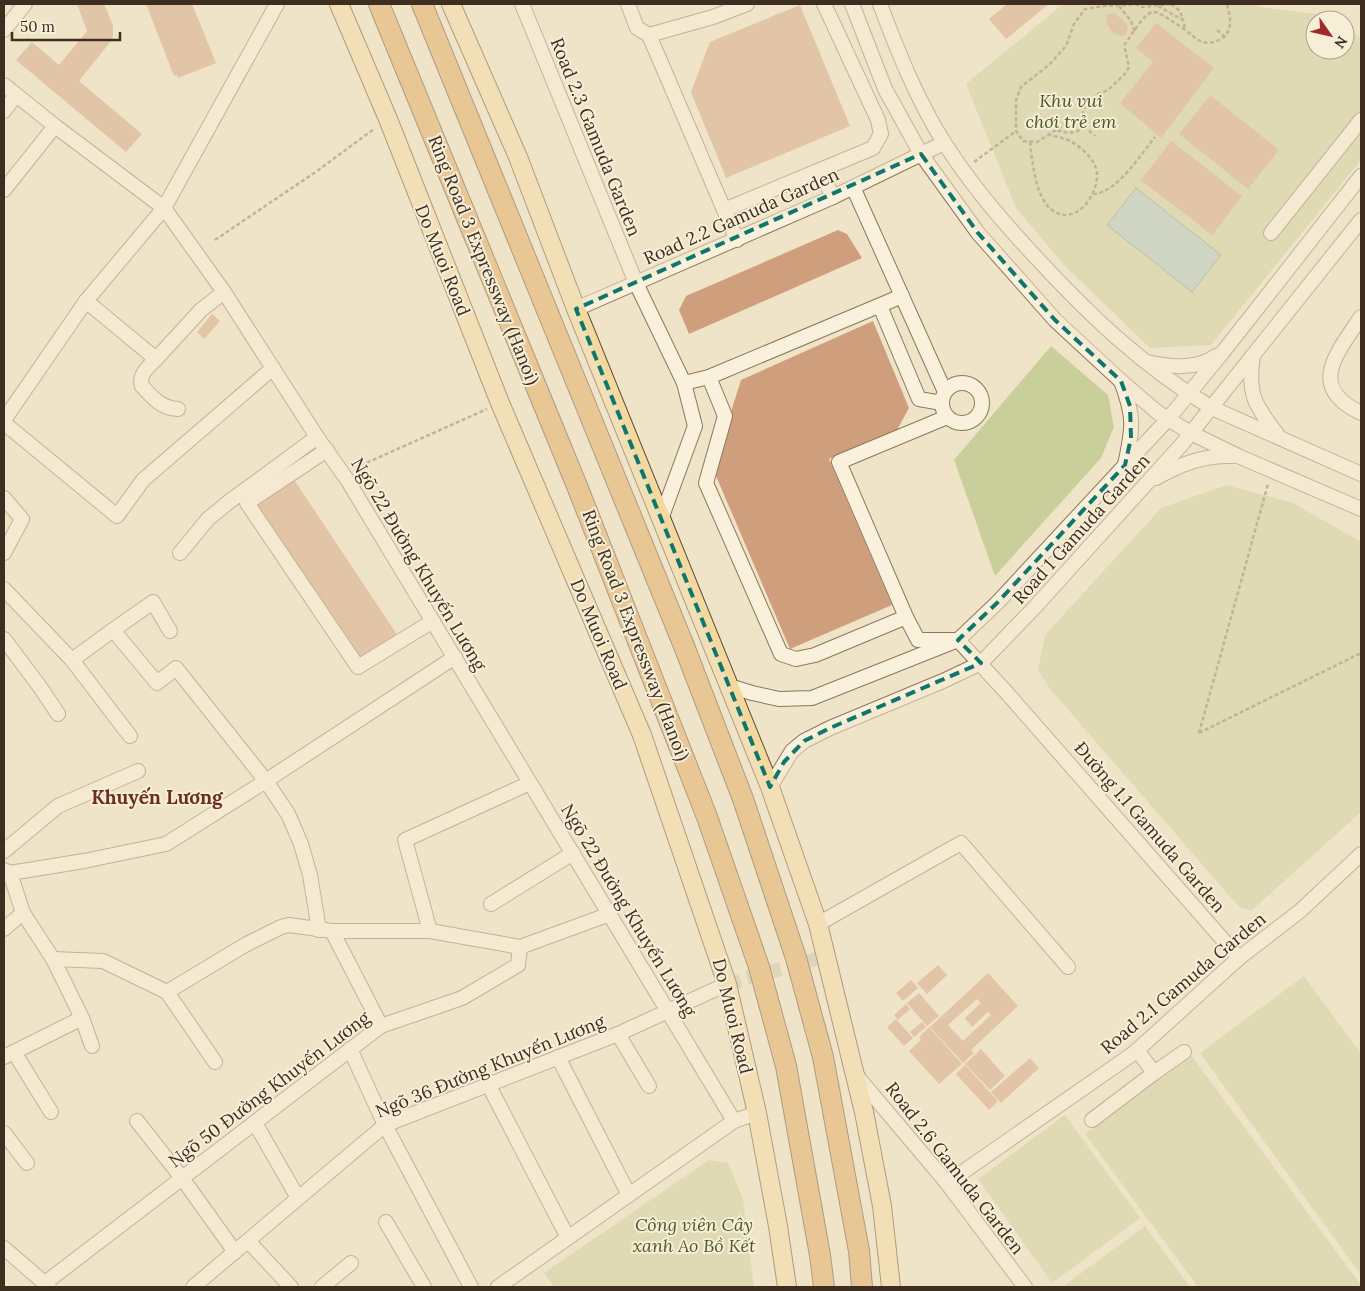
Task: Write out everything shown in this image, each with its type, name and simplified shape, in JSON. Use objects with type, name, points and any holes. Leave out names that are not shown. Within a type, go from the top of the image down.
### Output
[{"type":"highway","name":"Ring Road 3 Expressway (Hanoi)","points":[[379,4],[577,486],[707,817],[759,966],[786,1066],[824,1287]]},
{"type":"highway","points":[[422,4],[684,646],[744,799],[796,958],[823,1056],[859,1251],[862,1287]]},
{"type":"main road","name":"Do Muoi Road","points":[[340,4],[388,119],[500,403],[642,735],[727,984],[757,1113],[787,1287]]},
{"type":"main road","points":[[451,4],[518,157],[576,309],[770,787],[818,924],[864,1112],[882,1206],[891,1287]]},
{"type":"street","points":[[4,30],[25,4]]},
{"type":"street","points":[[273,368],[144,480],[118,516],[4,421],[86,300],[164,208],[278,4]]},
{"type":"street","name":"Road 2.3 Gamuda Garden","points":[[522,4],[636,284],[684,383],[694,426],[661,519]]},
{"type":"street","points":[[628,4],[637,28],[649,35],[737,240]]},
{"type":"street","points":[[649,35],[713,17],[744,4]]},
{"type":"street","points":[[724,210],[873,148],[881,134],[878,120],[824,4]]},
{"type":"street","points":[[852,4],[885,89],[921,154],[978,233],[1054,320],[1121,381],[1168,419],[1191,433],[1238,456],[1361,509]]},
{"type":"street","points":[[880,4],[907,74],[944,143],[996,214],[1072,297],[1143,361],[1189,394],[1212,408],[1361,474]]},
{"type":"street","name":"Ngõ 22 Đường Khuyến Lương","points":[[4,85],[164,208],[224,292],[317,437],[343,474],[734,1121]]},
{"type":"street","points":[[870,104],[885,89]]},
{"type":"street","points":[[4,110],[16,95]]},
{"type":"street","points":[[1271,233],[1361,120]]},
{"type":"street","points":[[4,190],[55,126]]},
{"type":"street","name":"Road 2.2 Gamuda Garden","points":[[576,309],[833,197],[944,143]]},
{"type":"street","points":[[820,170],[833,197]]},
{"type":"street","points":[[1189,394],[1361,176]]},
{"type":"street","points":[[853,187],[902,296],[945,404]]},
{"type":"street","name":"Road 1 Gamuda Garden","points":[[770,787],[792,751],[804,741],[981,663],[1149,482],[1212,408],[1361,220]]},
{"type":"street","points":[[178,409],[170,409],[160,405],[142,386],[140,382],[141,376],[201,310],[224,292]]},
{"type":"street","points":[[684,383],[709,377],[902,296]]},
{"type":"street","points":[[86,300],[156,359]]},
{"type":"street","points":[[880,306],[919,399],[945,404]]},
{"type":"street","points":[[1361,317],[1338,350],[1330,381],[1333,392],[1339,400],[1361,414]]},
{"type":"street","points":[[1143,361],[1161,365],[1187,366],[1211,360],[1223,352]]},
{"type":"street","points":[[1254,355],[1250,372],[1254,399],[1260,412],[1279,437]]},
{"type":"street","points":[[709,377],[725,416],[706,484],[781,654],[796,659],[815,656],[906,617]]},
{"type":"street","points":[[1121,381],[1130,406],[1132,420],[1131,438],[1125,465]]},
{"type":"street","name":"Road 1 Gamuda Garden","points":[[729,686],[779,699],[812,698],[958,640],[998,602],[1189,394]]},
{"type":"street","points":[[945,404],[839,462],[906,617],[918,640],[958,640]]},
{"type":"street","points":[[180,553],[208,519],[317,437]]},
{"type":"street","points":[[327,450],[247,503],[358,667],[432,621]]},
{"type":"street","points":[[1149,482],[1181,465],[1208,457],[1238,456]]},
{"type":"street","points":[[4,498],[22,519],[4,553]]},
{"type":"street","points":[[5,593],[72,660],[130,736]]},
{"type":"street","points":[[72,660],[153,602],[170,631]]},
{"type":"street","points":[[113,630],[157,684],[176,668],[266,781],[288,814],[301,844],[326,930],[381,1026]]},
{"type":"street","points":[[4,639],[58,714]]},
{"type":"street","name":"Đường 1.1 Gamuda Garden","points":[[958,640],[981,663],[1239,958]]},
{"type":"street","points":[[92,1046],[82,1018],[53,959],[23,913],[7,872],[84,861],[166,844],[266,781],[454,657]]},
{"type":"street","points":[[4,851],[58,806],[138,771]]},
{"type":"street","points":[[430,931],[405,840],[530,783]]},
{"type":"street","points":[[818,924],[961,843],[1068,968]]},
{"type":"street","points":[[491,904],[573,853]]},
{"type":"street","name":"Road 2.1 Gamuda Garden","points":[[947,1183],[1137,1050],[1239,958],[1300,911],[1361,854]]},
{"type":"street","points":[[4,929],[23,913]]},
{"type":"street","points":[[167,992],[245,945],[289,925],[326,930],[430,931],[520,947],[610,914]]},
{"type":"street","name":"Ngõ 50 Đường Khuyến Lương","points":[[47,1285],[182,1178],[381,1026],[462,998],[518,965],[520,947]]},
{"type":"street","points":[[53,959],[102,961],[167,992],[215,1062]]},
{"type":"street","name":"Ngõ 36 Đường Khuyến Lương","points":[[193,1287],[385,1125],[618,1034],[727,984]]},
{"type":"street","points":[[51,1112],[9,1055],[82,1018]]},
{"type":"street","points":[[618,1034],[649,1086]]},
{"type":"street","points":[[350,1049],[385,1125],[471,1287]]},
{"type":"street","points":[[1137,1050],[1154,1073]]},
{"type":"street","points":[[1092,1120],[1184,1052]]},
{"type":"street","points":[[558,1057],[629,1195]]},
{"type":"street","name":"Road 2.6 Gamuda Garden","points":[[855,1073],[947,1183],[1025,1287]]},
{"type":"street","points":[[488,1084],[568,1238]]},
{"type":"street","points":[[500,1286],[734,1121],[757,1113]]},
{"type":"street","points":[[137,1121],[182,1178],[235,1252]]},
{"type":"street","points":[[254,1123],[298,1198]]},
{"type":"street","points":[[4,1133],[27,1163]]},
{"type":"street","points":[[386,1222],[424,1287]]},
{"type":"street","points":[[248,1241],[291,1287]]},
{"type":"street","points":[[4,1248],[47,1285]]},
{"type":"street","points":[[322,1287],[351,1263]]},
{"type":"path","points":[[1080,121],[1064,125],[1037,142],[1023,141],[1016,132],[1015,101],[1021,87],[1035,73],[1050,64],[1066,46],[1069,32],[1078,16],[1085,9],[1133,4],[1142,7],[1170,4],[1180,11],[1185,29],[1190,36],[1201,42],[1212,43],[1225,37],[1228,30],[1231,19],[1227,4]]},
{"type":"path","points":[[1117,5],[1128,16],[1134,32]]},
{"type":"path","points":[[1158,6],[1183,20]]},
{"type":"path","points":[[1095,136],[1084,128],[1080,121],[1085,107],[1096,95],[1108,90],[1125,74],[1129,67],[1125,49],[1126,44],[1146,15],[1152,12],[1158,13],[1185,29]]},
{"type":"path","points":[[1217,30],[1225,37]]},
{"type":"path","points":[[1015,101],[1020,97]]},
{"type":"path","points":[[216,240],[317,171],[388,119]]},
{"type":"path","points":[[1057,130],[1067,134],[1074,134],[1084,128]]},
{"type":"path","points":[[963,171],[1016,132]]},
{"type":"path","points":[[1030,142],[1033,169],[1040,193],[1051,210],[1065,216],[1074,215],[1092,198],[1098,172],[1082,149],[1070,141],[1050,135]]},
{"type":"path","points":[[1093,194],[1098,194],[1113,187],[1155,137]]},
{"type":"path","points":[[343,474],[500,403]]},
{"type":"path","points":[[1272,471],[1199,733],[1361,653]]},
{"type":"highlighted area","points":[[921,154],[978,233],[1055,320],[1121,381],[1130,406],[1131,438],[1125,465],[998,602],[958,640],[981,663],[804,741],[784,762],[770,787],[576,309]]},
{"type":"green space","name":"Khu vui chơi trẻ em","points":[[1063,4],[1257,4],[1261,7],[1305,13],[1305,60],[1355,60],[1355,34],[1361,38],[1361,160],[1211,345],[1150,348],[1065,266],[1016,208],[966,84]]},
{"type":"green space","points":[[1051,346],[1108,395],[1114,427],[1101,458],[995,576],[954,460]]},
{"type":"green space","points":[[1226,485],[1293,503],[1361,542],[1361,812],[1251,911],[1239,907],[1050,689],[1038,670],[1045,635],[1161,508]]},
{"type":"green space","points":[[1304,976],[1361,1054],[1361,1275],[1200,1053]]},
{"type":"green space","points":[[1191,1055],[1361,1287],[1198,1287],[1085,1134]]},
{"type":"green space","points":[[1065,1115],[1140,1218],[1052,1283],[978,1179]]},
{"type":"green space","name":"Công viên Cây xanh Ao Bồ Kết","points":[[709,1160],[728,1163],[743,1199],[754,1287],[554,1287],[544,1273]]},
{"type":"green space","points":[[1145,1226],[1190,1287],[1062,1287]]},
{"type":"water","points":[[1136,188],[1221,255],[1192,292],[1107,225]]},
{"type":"building","points":[[77,4],[104,4],[113,25],[111,41],[79,81],[142,134],[126,152],[16,60],[32,42],[59,65],[87,31]]},
{"type":"building","points":[[146,4],[192,4],[216,63],[178,78],[177,75],[174,76]]},
{"type":"building","points":[[1007,4],[1049,4],[1006,39],[989,19]]},
{"type":"building","points":[[800,5],[850,126],[726,178],[691,92],[710,42]]},
{"type":"building","points":[[1114,13],[1125,22],[1128,28],[1126,34],[1121,36],[1113,33],[1106,22],[1107,15]]},
{"type":"building","points":[[1156,23],[1214,68],[1161,138],[1120,103],[1153,62],[1136,48]]},
{"type":"building","points":[[1210,95],[1279,150],[1248,189],[1179,134]]},
{"type":"building","points":[[1171,141],[1242,196],[1212,235],[1141,180]]},
{"type":"building","points":[[838,230],[847,234],[862,258],[689,334],[679,310],[686,296]]},
{"type":"building","points":[[212,314],[220,321],[204,339],[197,332]]},
{"type":"building","points":[[873,321],[909,408],[897,430],[829,459],[892,605],[790,649],[713,469],[741,380]]},
{"type":"building","points":[[293,478],[398,636],[360,661],[256,503]]},
{"type":"building","points":[[938,965],[947,975],[927,994],[917,983]]},
{"type":"building","points":[[988,973],[1018,1006],[971,1050],[974,1053],[963,1063],[930,1027]],"holes":[[[977,999],[981,1003],[965,1018],[972,1027],[988,1012],[991,1015],[963,1041],[948,1025]]]},
{"type":"building","points":[[911,980],[918,988],[903,1001],[896,993]]},
{"type":"building","points":[[919,993],[939,1016],[927,1026],[907,1003]]},
{"type":"building","points":[[906,1004],[910,1009],[898,1020],[894,1015]]},
{"type":"building","points":[[896,1019],[913,1038],[904,1046],[887,1027]]},
{"type":"building","points":[[922,1022],[926,1027],[914,1037],[910,1032]]},
{"type":"building","points":[[929,1027],[962,1064],[939,1084],[909,1051],[921,1040],[919,1037]]},
{"type":"building","points":[[981,1049],[1005,1076],[990,1090],[965,1064]]},
{"type":"building","points":[[1030,1058],[1039,1068],[1001,1103],[991,1092]]},
{"type":"building","points":[[965,1065],[998,1101],[989,1110],[956,1074]]},
{"type":"tunnel","points":[[727,984],[827,956]]},
{"type":"district","name":"Khuyến Lương","points":[[157,797]]}]
